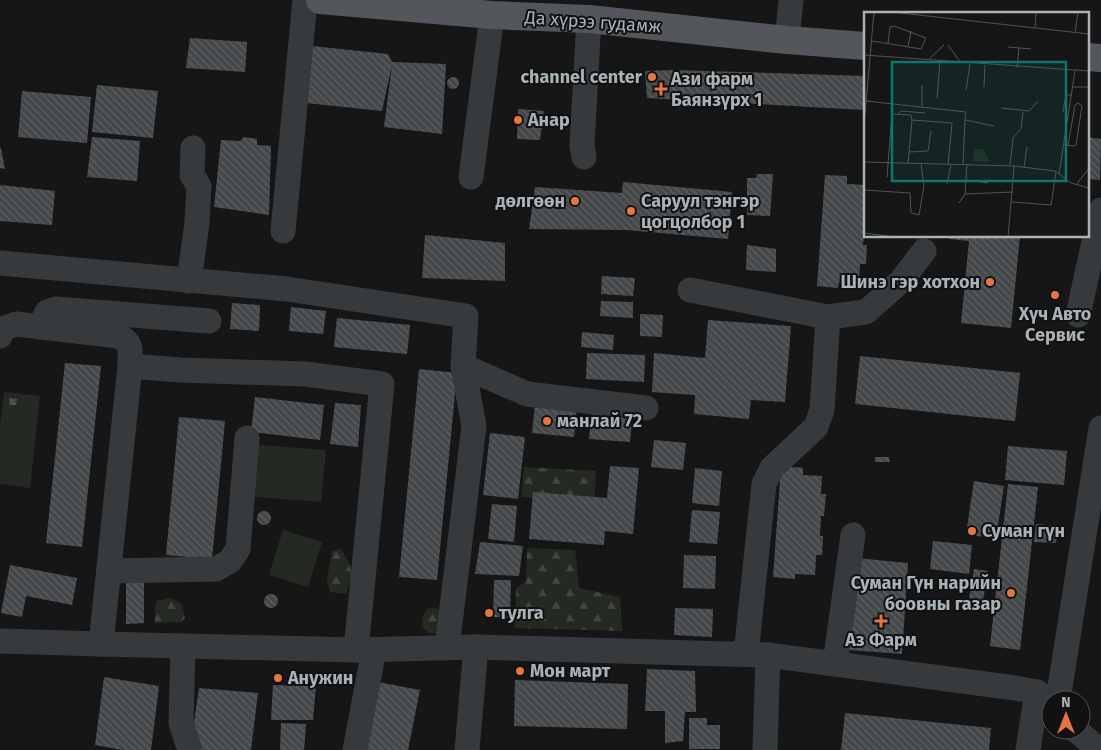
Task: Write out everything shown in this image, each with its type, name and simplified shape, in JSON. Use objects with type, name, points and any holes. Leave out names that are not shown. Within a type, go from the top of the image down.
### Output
[{"type":"main road","name":"Да хүрээ гудамж","points":[[320,0],[433,5],[492,14],[589,19],[787,40],[864,46]]},
{"type":"main road","points":[[1088,58],[1101,58]]},
{"type":"street","points":[[283,231],[305,0]]},
{"type":"street","points":[[787,40],[791,0]]},
{"type":"street","points":[[471,177],[492,14]]},
{"type":"street","points":[[584,157],[582,145],[589,19]]},
{"type":"street","points":[[189,281],[200,186],[192,175],[193,148]]},
{"type":"street","points":[[1078,315],[1101,210]]},
{"type":"street","points":[[690,290],[828,317],[866,312],[901,281],[924,251]]},
{"type":"street","points":[[0,263],[189,281],[287,288],[466,316],[463,366],[474,426],[447,648]]},
{"type":"street","points":[[40,327],[47,312],[56,309],[209,321]]},
{"type":"street","points":[[765,750],[757,655],[764,484],[772,468],[816,427],[822,410],[828,317]]},
{"type":"street","points":[[0,336],[2,329],[16,324],[119,336],[126,340],[130,346],[130,366],[101,644]]},
{"type":"street","points":[[130,366],[180,370],[305,374],[382,384],[365,650],[355,750]]},
{"type":"street","points":[[463,366],[527,394],[646,408]]},
{"type":"street","points":[[1050,690],[1094,524],[1101,428]]},
{"type":"street","points":[[109,571],[216,568],[230,561],[238,549],[246,438]]},
{"type":"street","points":[[835,664],[853,535]]},
{"type":"street","points":[[0,641],[365,650],[476,647],[757,655],[1015,688],[1041,696]]},
{"type":"street","points":[[182,646],[181,723],[190,750]]},
{"type":"street","points":[[474,749],[476,647]]},
{"type":"street","points":[[1028,750],[1041,716]]},
{"type":"street","points":[[1088,740],[1099,750]]},
{"type":"green space","points":[[4,392],[40,396],[30,488],[0,484],[0,424]]},
{"type":"green space","points":[[248,444],[326,450],[321,502],[243,496]]},
{"type":"green space","points":[[524,467],[596,471],[594,502],[521,497]]},
{"type":"green space","points":[[283,530],[322,542],[308,587],[269,575]]},
{"type":"green space","points":[[527,548],[575,550],[579,588],[620,597],[622,631],[515,628],[516,588],[526,582]]},
{"type":"green space","points":[[341,549],[351,570],[346,594],[330,592],[327,579],[332,551]]},
{"type":"green space","points":[[171,598],[182,604],[185,618],[181,622],[155,623],[155,606],[157,601]]},
{"type":"green space","points":[[428,608],[436,608],[448,613],[441,634],[430,633],[422,627],[423,615]]},
{"type":"building","points":[[190,38],[247,42],[245,72],[186,68]]},
{"type":"building","points":[[303,45],[388,54],[392,62],[446,64],[442,134],[384,127],[392,65],[382,111],[297,102]]},
{"type":"building","points":[[674,70],[864,76],[864,110],[647,98],[645,71]]},
{"type":"building","points":[[451,77],[455,77],[459,83],[455,89],[451,89],[447,85],[447,81]]},
{"type":"building","points":[[97,85],[158,91],[153,138],[92,132]]},
{"type":"building","points":[[22,91],[91,97],[87,143],[18,137]]},
{"type":"building","points":[[518,109],[544,111],[540,140],[517,139]]},
{"type":"building","points":[[92,137],[140,141],[137,181],[87,177]]},
{"type":"building","points":[[244,137],[257,139],[257,145],[271,146],[269,215],[214,207],[221,140],[240,141]]},
{"type":"building","points":[[1088,137],[1101,139],[1100,180],[1088,179]]},
{"type":"building","points":[[1,148],[5,169],[0,168]]},
{"type":"building","points":[[757,174],[773,174],[770,216],[747,215],[747,178],[756,178]]},
{"type":"building","points":[[825,175],[847,176],[847,184],[864,185],[863,245],[867,245],[866,264],[860,264],[859,284],[839,282],[838,288],[817,286]]},
{"type":"building","name":"Саруул тэнгэр цогцолбор 1","points":[[623,182],[732,192],[728,239],[627,230],[529,229],[535,187],[622,193]]},
{"type":"building","points":[[0,185],[55,191],[52,225],[0,221]]},
{"type":"building","points":[[425,235],[505,243],[505,281],[422,278]]},
{"type":"building","name":"Шинэ гэр хотхон","points":[[1020,238],[1011,328],[961,323],[969,241],[950,239]]},
{"type":"building","points":[[747,245],[776,249],[776,272],[746,270]]},
{"type":"building","points":[[602,276],[635,278],[633,296],[601,294]]},
{"type":"building","points":[[601,301],[633,302],[633,318],[600,316]]},
{"type":"building","points":[[232,303],[260,305],[259,331],[230,329]]},
{"type":"building","points":[[291,307],[326,311],[323,334],[289,331]]},
{"type":"building","points":[[640,314],[663,315],[662,337],[640,336]]},
{"type":"building","points":[[337,318],[410,325],[407,354],[334,347]]},
{"type":"building","points":[[708,320],[791,326],[785,402],[751,400],[749,419],[694,414],[695,395],[652,392],[654,353],[705,358]]},
{"type":"building","points":[[582,332],[614,335],[613,350],[581,347]]},
{"type":"building","points":[[587,353],[645,355],[644,382],[586,379]]},
{"type":"building","points":[[860,356],[1020,373],[1015,421],[855,404]]},
{"type":"building","points":[[65,363],[101,366],[82,547],[46,543]]},
{"type":"building","points":[[419,369],[457,373],[437,580],[399,577]]},
{"type":"building","points":[[255,397],[324,405],[320,440],[251,432]]},
{"type":"building","points":[[10,398],[17,399],[16,405],[9,405]]},
{"type":"building","points":[[335,403],[361,405],[358,447],[330,444]]},
{"type":"building","points":[[535,404],[577,408],[574,437],[532,433]]},
{"type":"building","points":[[592,408],[633,411],[630,442],[589,439]]},
{"type":"building","points":[[179,417],[225,421],[212,559],[166,555]]},
{"type":"building","points":[[490,433],[525,437],[518,499],[483,495]]},
{"type":"building","points":[[654,440],[686,443],[683,470],[651,467]]},
{"type":"building","points":[[1008,446],[1067,451],[1064,485],[1005,480]]},
{"type":"building","points":[[875,457],[889,457],[890,462],[875,462]]},
{"type":"building","points":[[610,466],[639,468],[633,534],[605,531],[604,545],[529,539],[533,492],[607,498]]},
{"type":"building","points":[[781,466],[803,468],[803,475],[822,476],[821,494],[826,494],[824,516],[821,516],[820,536],[823,536],[822,555],[816,555],[815,575],[795,574],[795,579],[773,577]]},
{"type":"building","points":[[695,468],[722,471],[719,506],[692,503]]},
{"type":"building","points":[[974,481],[1004,486],[996,539],[966,534]]},
{"type":"building","name":"Суман Гүн нарийн боовны газар","points":[[1008,484],[1038,487],[1020,650],[990,646]]},
{"type":"building","points":[[492,504],[517,506],[514,542],[488,539]]},
{"type":"building","points":[[692,510],[720,512],[717,544],[689,542]]},
{"type":"building","points":[[264,511],[269,513],[271,518],[269,523],[264,525],[259,523],[257,518],[259,513]]},
{"type":"building","points":[[1036,524],[1058,526],[1056,543],[1034,542]]},
{"type":"building","points":[[933,541],[972,545],[969,574],[930,569]]},
{"type":"building","points":[[480,542],[523,546],[519,576],[475,574]]},
{"type":"building","points":[[684,555],[716,556],[715,589],[683,588]]},
{"type":"building","points":[[856,558],[908,563],[902,654],[849,650]]},
{"type":"building","points":[[10,565],[77,578],[72,605],[26,596],[22,617],[1,613]]},
{"type":"building","points":[[974,569],[988,571],[983,601],[969,598]]},
{"type":"building","points":[[126,579],[144,579],[144,623],[126,624]]},
{"type":"building","points":[[494,580],[511,580],[510,618],[493,617]]},
{"type":"building","points":[[271,594],[276,596],[278,601],[276,606],[271,608],[266,606],[264,601],[266,596]]},
{"type":"building","points":[[675,608],[713,609],[712,637],[674,635]]},
{"type":"building","points":[[647,669],[695,671],[696,712],[685,712],[683,741],[665,743],[665,711],[645,711]]},
{"type":"building","points":[[104,677],[159,686],[151,750],[123,750],[95,745]]},
{"type":"building","points":[[515,680],[628,684],[627,729],[514,726]]},
{"type":"building","points":[[378,682],[420,690],[408,750],[365,750]]},
{"type":"building","points":[[273,685],[316,686],[313,720],[271,720]]},
{"type":"building","points":[[199,688],[258,693],[251,750],[190,750]]},
{"type":"building","points":[[845,713],[991,728],[989,750],[841,750]]},
{"type":"building","points":[[689,718],[707,718],[707,725],[720,725],[720,749],[689,749]]},
{"type":"building","points":[[281,723],[306,724],[304,750],[280,750]]},
{"type":"place","name":"channel center","points":[[652,77]]},
{"type":"place","name":"Ази фарм Баянзүрх 1","points":[[661,89]]},
{"type":"place","name":"Анар","points":[[518,120]]},
{"type":"place","name":"дөлгөөн","points":[[575,201]]},
{"type":"place","name":"Саруул тэнгэр цогцолбор 1","points":[[631,211]]},
{"type":"place","name":"Шинэ гэр хотхон","points":[[990,282]]},
{"type":"place","name":"Хүч Авто Сервис","points":[[1055,295]]},
{"type":"place","name":"манлай 72","points":[[547,421]]},
{"type":"place","name":"Суман гүн","points":[[972,531]]},
{"type":"place","name":"Суман Гүн нарийн боовны газар","points":[[1011,593]]},
{"type":"place","name":"тулга","points":[[489,613]]},
{"type":"place","name":"Аз Фарм","points":[[881,621]]},
{"type":"place","name":"Мон март","points":[[520,671]]},
{"type":"place","name":"Анужин","points":[[278,678]]}]
